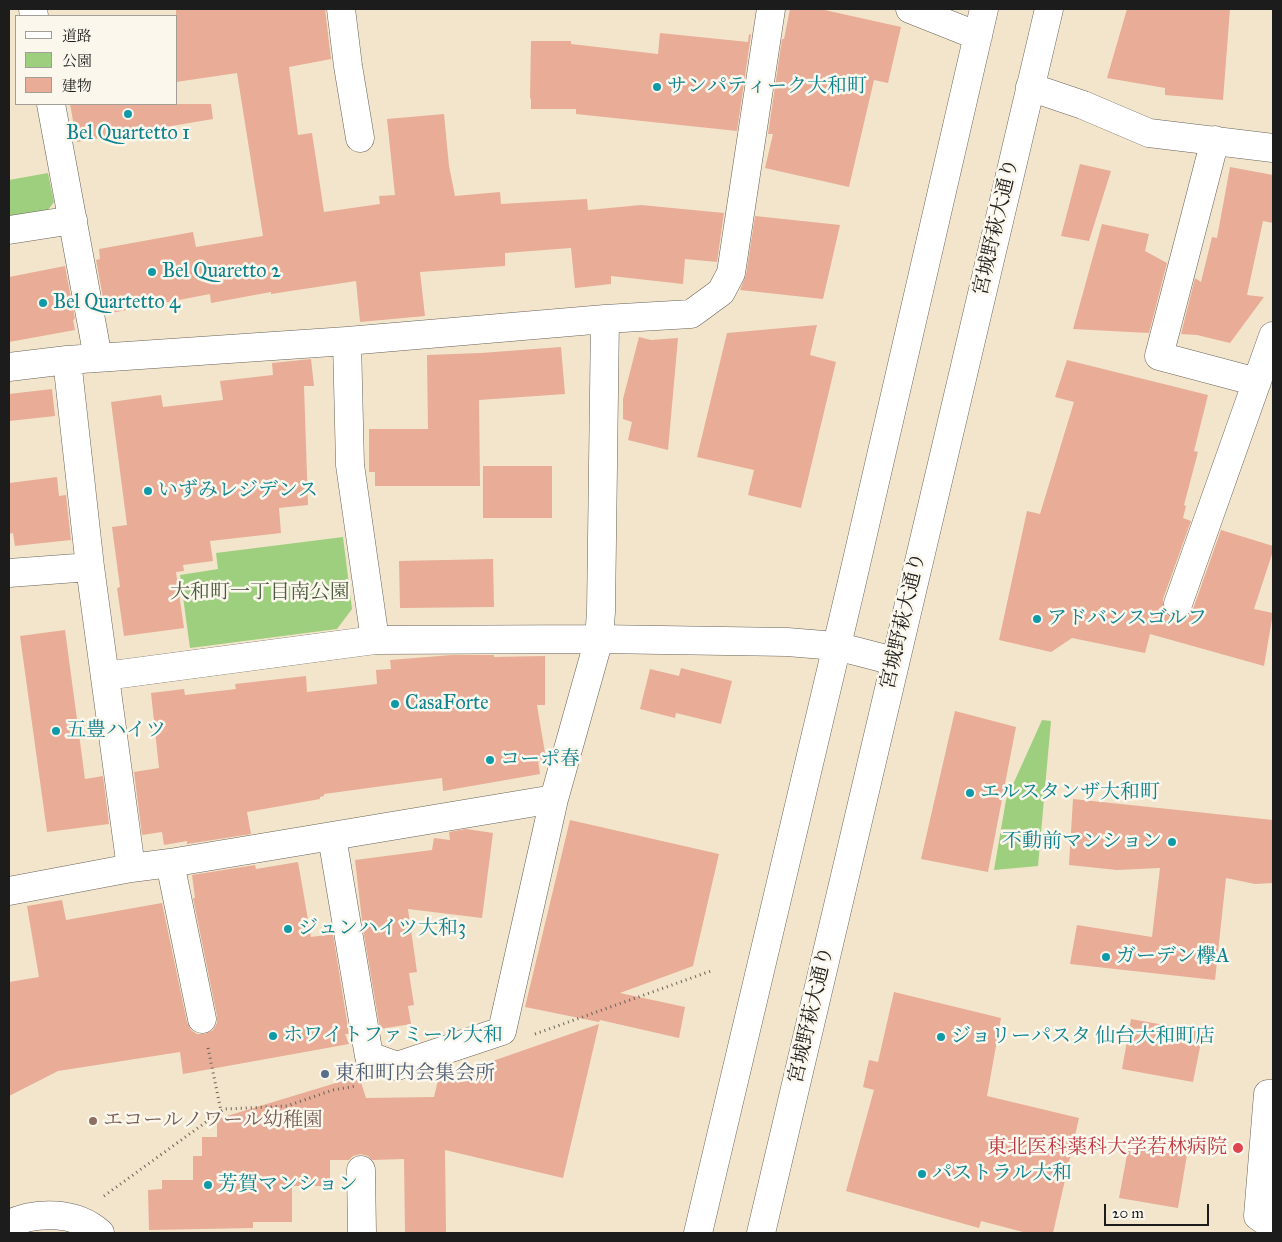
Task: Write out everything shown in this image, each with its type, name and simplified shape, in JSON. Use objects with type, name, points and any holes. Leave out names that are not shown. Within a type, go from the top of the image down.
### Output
[{"type":"street","points":[[341,9],[360,138]]},
{"type":"street","points":[[9,366],[68,360],[347,341],[605,319],[691,314],[721,292],[731,273],[771,9]]},
{"type":"street","points":[[910,9],[978,36]]},
{"type":"street","points":[[698,1233],[984,9]]},
{"type":"street","name":"宮城野萩大通り","points":[[761,1233],[894,661],[1049,9]]},
{"type":"street","points":[[1030,87],[1149,133],[1273,148]]},
{"type":"street","points":[[51,105],[98,358]]},
{"type":"street","points":[[1215,140],[1159,356],[1257,382]]},
{"type":"street","points":[[9,230],[73,220]]},
{"type":"street","points":[[332,837],[369,1056],[397,1066],[502,1031],[554,800],[599,639],[605,319]]},
{"type":"street","points":[[1178,604],[1273,336]]},
{"type":"street","points":[[347,341],[350,465],[375,640]]},
{"type":"street","points":[[68,360],[90,567],[131,868]]},
{"type":"street","points":[[9,573],[90,567]]},
{"type":"street","points":[[105,676],[375,640],[599,639],[787,642],[836,646],[894,661]]},
{"type":"street","points":[[9,889],[554,800]]},
{"type":"street","points":[[170,864],[202,1019]]},
{"type":"street","points":[[1273,1094],[1268,1094],[1258,1216],[1273,1226]]},
{"type":"street","points":[[361,1170],[362,1233]]},
{"type":"street","points":[[9,1224],[22,1218],[52,1214],[72,1219],[94,1228],[100,1233]]},
{"type":"path","points":[[502,1031],[523,1039],[711,971]]},
{"type":"path","points":[[202,1019],[221,1112]]},
{"type":"path","points":[[72,1219],[224,1109],[287,1106],[333,1090],[365,1084],[397,1066]]},
{"type":"green space","points":[[48,173],[54,202],[45,214],[9,219],[9,180]]},
{"type":"green space","name":"大和町一丁目南公園","points":[[343,537],[352,609],[337,629],[190,648],[180,575],[218,569],[216,553]]},
{"type":"green space","points":[[1042,720],[1051,721],[1038,866],[994,870],[1006,800]]},
{"type":"building","points":[[176,9],[325,9],[331,59],[289,67],[298,135],[312,133],[324,212],[380,204],[379,196],[395,195],[387,119],[444,114],[449,166],[455,196],[500,192],[501,204],[587,199],[588,210],[641,205],[724,213],[717,262],[685,259],[683,284],[611,276],[611,284],[575,288],[571,248],[505,253],[505,266],[420,272],[425,316],[360,322],[356,281],[271,294],[271,292],[211,303],[210,294],[106,314],[96,260],[100,259],[99,249],[193,232],[196,247],[263,236],[237,73],[178,82],[178,15],[176,15]]},
{"type":"building","points":[[790,9],[820,9],[901,27],[888,83],[874,80],[849,187],[765,168],[773,134],[768,134],[782,39],[784,39]]},
{"type":"building","points":[[1127,9],[1230,9],[1223,100],[1165,95],[1165,88],[1107,78]]},
{"type":"building","name":"サンパティーク大和町","points":[[660,33],[748,42],[749,34],[751,35],[737,131],[576,114],[576,109],[531,109],[531,41],[571,41],[571,44],[658,54]]},
{"type":"building","name":"Bel Quartetto 1","points":[[211,104],[213,119],[77,142],[70,105]]},
{"type":"building","points":[[1080,164],[1111,171],[1089,241],[1061,236]]},
{"type":"building","points":[[1230,167],[1273,175],[1273,223],[1263,221],[1247,295],[1264,297],[1230,343],[1197,335],[1181,334],[1195,278],[1201,282],[1212,237],[1217,238]]},
{"type":"building","points":[[755,216],[840,225],[823,299],[740,290],[746,275]]},
{"type":"building","points":[[1102,224],[1149,234],[1145,251],[1167,263],[1149,333],[1073,329]]},
{"type":"building","name":"Bel Quartetto 4","points":[[65,266],[75,319],[73,320],[75,330],[9,342],[9,277]]},
{"type":"building","points":[[817,325],[810,355],[836,362],[801,508],[748,495],[754,470],[697,457],[727,333]]},
{"type":"building","points":[[639,337],[651,340],[678,338],[668,450],[628,440],[632,422],[623,419],[623,399]]},
{"type":"building","points":[[561,347],[565,394],[479,400],[480,486],[375,486],[375,472],[369,472],[369,429],[428,429],[427,355]]},
{"type":"building","points":[[311,359],[314,386],[304,386],[308,505],[279,508],[281,533],[210,541],[213,561],[183,565],[184,571],[176,572],[184,628],[124,636],[117,588],[120,587],[112,527],[127,525],[111,402],[161,395],[163,407],[223,400],[220,381],[273,375],[272,363]]},
{"type":"building","points":[[1067,360],[1208,395],[1194,451],[1198,452],[1184,505],[1186,506],[1183,518],[1191,521],[1163,599],[1163,607],[1166,614],[1173,619],[1181,619],[1188,616],[1193,609],[1221,530],[1273,546],[1254,609],[1273,613],[1264,666],[1150,634],[1145,653],[1072,638],[1051,652],[999,640],[1027,511],[1040,514],[1074,402],[1055,397]]},
{"type":"building","points":[[52,389],[55,416],[9,421],[9,394]]},
{"type":"building","points":[[483,466],[552,466],[552,518],[483,518]]},
{"type":"building","points":[[57,477],[59,496],[66,495],[71,540],[15,546],[13,533],[9,534],[9,483]]},
{"type":"building","points":[[493,559],[494,607],[400,608],[399,561]]},
{"type":"building","name":"五豊ハイツ","points":[[65,630],[85,779],[103,776],[109,824],[47,832],[20,636]]},
{"type":"building","points":[[452,655],[494,655],[494,657],[545,656],[545,705],[537,705],[546,759],[538,760],[540,774],[443,791],[442,778],[324,794],[320,799],[247,812],[251,834],[187,844],[187,841],[164,845],[162,832],[142,835],[134,772],[159,768],[151,693],[184,689],[185,695],[236,689],[235,684],[306,676],[307,692],[377,684],[376,670],[391,669],[390,660]]},
{"type":"building","points":[[681,668],[732,681],[721,724],[676,713],[675,718],[640,709],[650,669],[679,676]]},
{"type":"building","name":"エルスタンザ大和町","points":[[955,711],[1016,727],[988,872],[921,859]]},
{"type":"building","points":[[1073,799],[1273,820],[1273,883],[1255,884],[1226,878],[1215,980],[1070,964],[1077,925],[1152,937],[1160,868],[1117,870],[1069,865]]},
{"type":"building","points":[[570,820],[719,854],[693,966],[620,993],[685,1007],[679,1038],[600,1020],[599,1022],[525,1007]]},
{"type":"building","points":[[466,829],[493,833],[482,918],[408,909],[417,972],[409,973],[414,1005],[408,1006],[411,1024],[380,1029],[363,929],[355,860],[432,850],[434,838],[450,840],[449,832]]},
{"type":"building","points":[[298,862],[311,937],[333,934],[349,1034],[345,1034],[349,1044],[183,1074],[180,1052],[58,1071],[9,1096],[9,982],[39,977],[27,906],[62,900],[66,920],[162,903],[187,1022],[191,1030],[197,1034],[205,1034],[213,1030],[217,1023],[217,1016],[193,898],[195,898],[192,875],[255,865],[256,869]]},
{"type":"building","points":[[894,992],[1001,1018],[987,1096],[1079,1118],[1053,1233],[1027,1233],[981,1221],[979,1228],[846,1191],[874,1090],[863,1087],[869,1060],[878,1062]]},
{"type":"building","points":[[1131,1019],[1203,1032],[1193,1082],[1122,1069]]},
{"type":"building","points":[[599,1024],[563,1178],[445,1150],[446,1233],[405,1233],[404,1159],[372,1160],[368,1156],[361,1154],[353,1156],[349,1160],[330,1160],[330,1186],[292,1186],[292,1222],[253,1222],[253,1228],[149,1230],[148,1190],[162,1189],[162,1180],[193,1180],[193,1156],[202,1156],[202,1137],[217,1137],[217,1119],[359,1076],[366,1098],[434,1097],[438,1080]]},
{"type":"building","points":[[1129,1144],[1187,1155],[1178,1208],[1119,1198]]},
{"type":"place","name":"サンパティーク大和町","points":[[657,87]]},
{"type":"place","name":"Bel Quartetto 1","points":[[128,114]]},
{"type":"place","name":"Bel Quaretto 2","points":[[152,272]]},
{"type":"place","name":"Bel Quartetto 4","points":[[43,303]]},
{"type":"place","name":"いずみレジデンス","points":[[148,491]]},
{"type":"place","name":"アドバンスゴルフ","points":[[1037,619]]},
{"type":"place","name":"CasaForte","points":[[395,704]]},
{"type":"place","name":"五豊ハイツ","points":[[56,731]]},
{"type":"place","name":"コーポ春","points":[[490,760]]},
{"type":"place","name":"エルスタンザ大和町","points":[[970,793]]},
{"type":"place","name":"不動前マンション","points":[[1172,842]]},
{"type":"place","name":"ジュンハイツ大和3","points":[[288,929]]},
{"type":"place","name":"ガーデン欅A","points":[[1106,957]]},
{"type":"place","name":"ホワイトファミール大和","points":[[273,1036]]},
{"type":"place","name":"ジョリーパスタ 仙台大和町店","points":[[941,1037]]},
{"type":"place","name":"東和町内会集会所","points":[[325,1074]]},
{"type":"place","name":"エコールノワール幼稚園","points":[[93,1121]]},
{"type":"place","name":"東北医科薬科大学若林病院","points":[[1238,1148]]},
{"type":"place","name":"パストラル大和","points":[[922,1174]]},
{"type":"place","name":"芳賀マンション","points":[[208,1185]]}]
